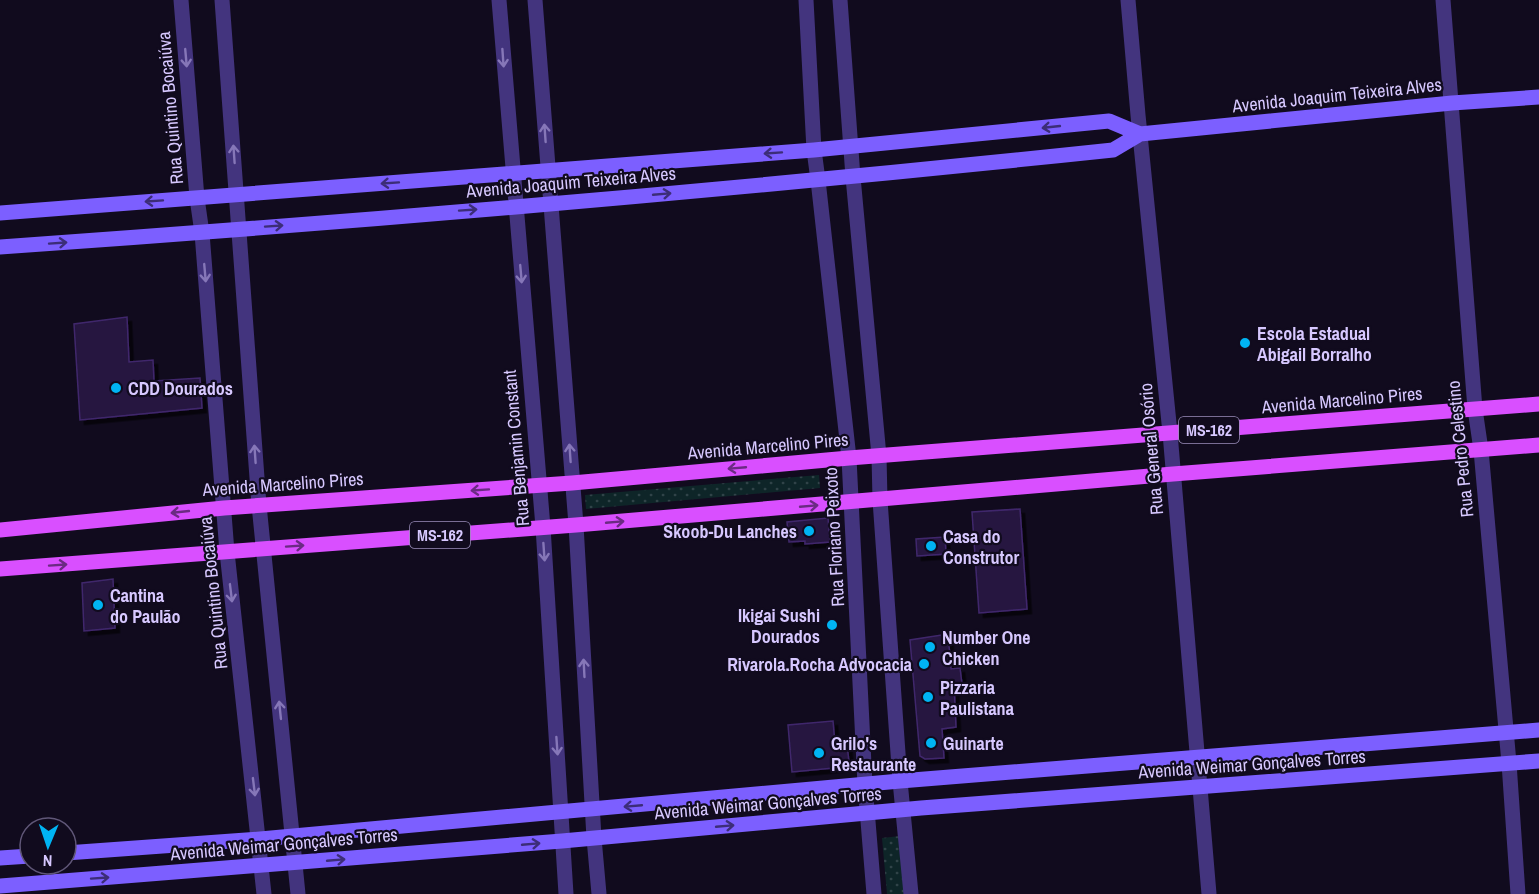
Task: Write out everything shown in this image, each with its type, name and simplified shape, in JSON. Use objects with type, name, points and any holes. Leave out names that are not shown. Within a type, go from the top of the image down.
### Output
[{"type":"main road","name":"Avenida Joaquim Teixeira Alves","points":[[0,247],[551,205],[853,177],[1113,150],[1140,134],[1452,103],[1539,97]]},
{"type":"main road","name":"Avenida Joaquim Teixeira Alves","points":[[0,213],[814,150],[1109,121],[1140,134]]},
{"type":"main road","name":"Avenida Marcelino Pires","points":[[0,530],[260,505],[572,483],[849,458],[1539,404]]},
{"type":"main road","name":"MS-162","points":[[0,569],[543,528],[1539,445]]},
{"type":"main road","name":"Avenida Weimar Gonçalves Torres","points":[[78,853],[260,839],[900,781],[1539,730]]},
{"type":"main road","name":"Avenida Weimar Gonçalves Torres","points":[[0,886],[562,841],[867,813],[1539,761]]},
{"type":"main road","points":[[0,858],[18,857]]},
{"type":"street","name":"Rua Quintino Bocaiúva","points":[[181,0],[227,552],[260,839],[264,894]]},
{"type":"street","points":[[222,0],[260,505],[298,894]]},
{"type":"street","name":"Rua Benjamin Constant","points":[[499,0],[543,528],[566,894]]},
{"type":"street","points":[[535,0],[576,525],[599,894]]},
{"type":"street","name":"Rua Floriano Peixoto","points":[[806,0],[814,150],[849,458],[864,785],[874,894]]},
{"type":"street","points":[[840,0],[853,177],[879,456],[880,500],[900,781],[911,894]]},
{"type":"street","name":"Rua General Osório","points":[[1128,0],[1170,434],[1209,894]]},
{"type":"street","name":"Rua Pedro Celestino","points":[[1443,0],[1475,409],[1481,450],[1509,763],[1518,894]]},
{"type":"green space","points":[[819,475],[820,488],[586,509],[585,495]]},
{"type":"green space","points":[[900,836],[904,894],[887,894],[882,838]]},
{"type":"building","name":"CDD Dourados","points":[[127,317],[129,362],[153,360],[154,381],[200,378],[202,408],[80,420],[74,324]]},
{"type":"building","points":[[1020,509],[1027,609],[979,613],[972,512]]},
{"type":"building","name":"Skoob-Du Lanches","points":[[828,518],[830,542],[805,544],[805,541],[789,542],[787,522]]},
{"type":"building","name":"Casa do Construtor","points":[[945,537],[946,554],[917,556],[916,539]]},
{"type":"building","name":"Cantina do Paulão","points":[[113,579],[115,628],[84,631],[82,583]]},
{"type":"building","points":[[948,634],[951,669],[960,668],[962,684],[954,684],[956,727],[942,729],[944,758],[925,759],[920,756],[910,640]]},
{"type":"building","name":"Grilo's Restaurante","points":[[833,721],[835,744],[847,743],[849,763],[844,767],[792,772],[788,725]]},
{"type":"place","name":"Escola Estadual Abigail Borralho","points":[[1245,343]]},
{"type":"place","name":"CDD Dourados","points":[[116,388]]},
{"type":"place","name":"Skoob-Du Lanches","points":[[809,531]]},
{"type":"place","name":"Casa do Construtor","points":[[931,546]]},
{"type":"place","name":"Cantina do Paulão","points":[[98,605]]},
{"type":"place","name":"Ikigai Sushi Dourados","points":[[832,625]]},
{"type":"place","name":"Number One Chicken","points":[[930,647]]},
{"type":"place","name":"Rivarola.Rocha Advocacia","points":[[924,664]]},
{"type":"place","name":"Pizzaria Paulistana","points":[[928,697]]},
{"type":"place","name":"Guinarte","points":[[931,743]]},
{"type":"place","name":"Grilo's Restaurante","points":[[819,753]]}]
